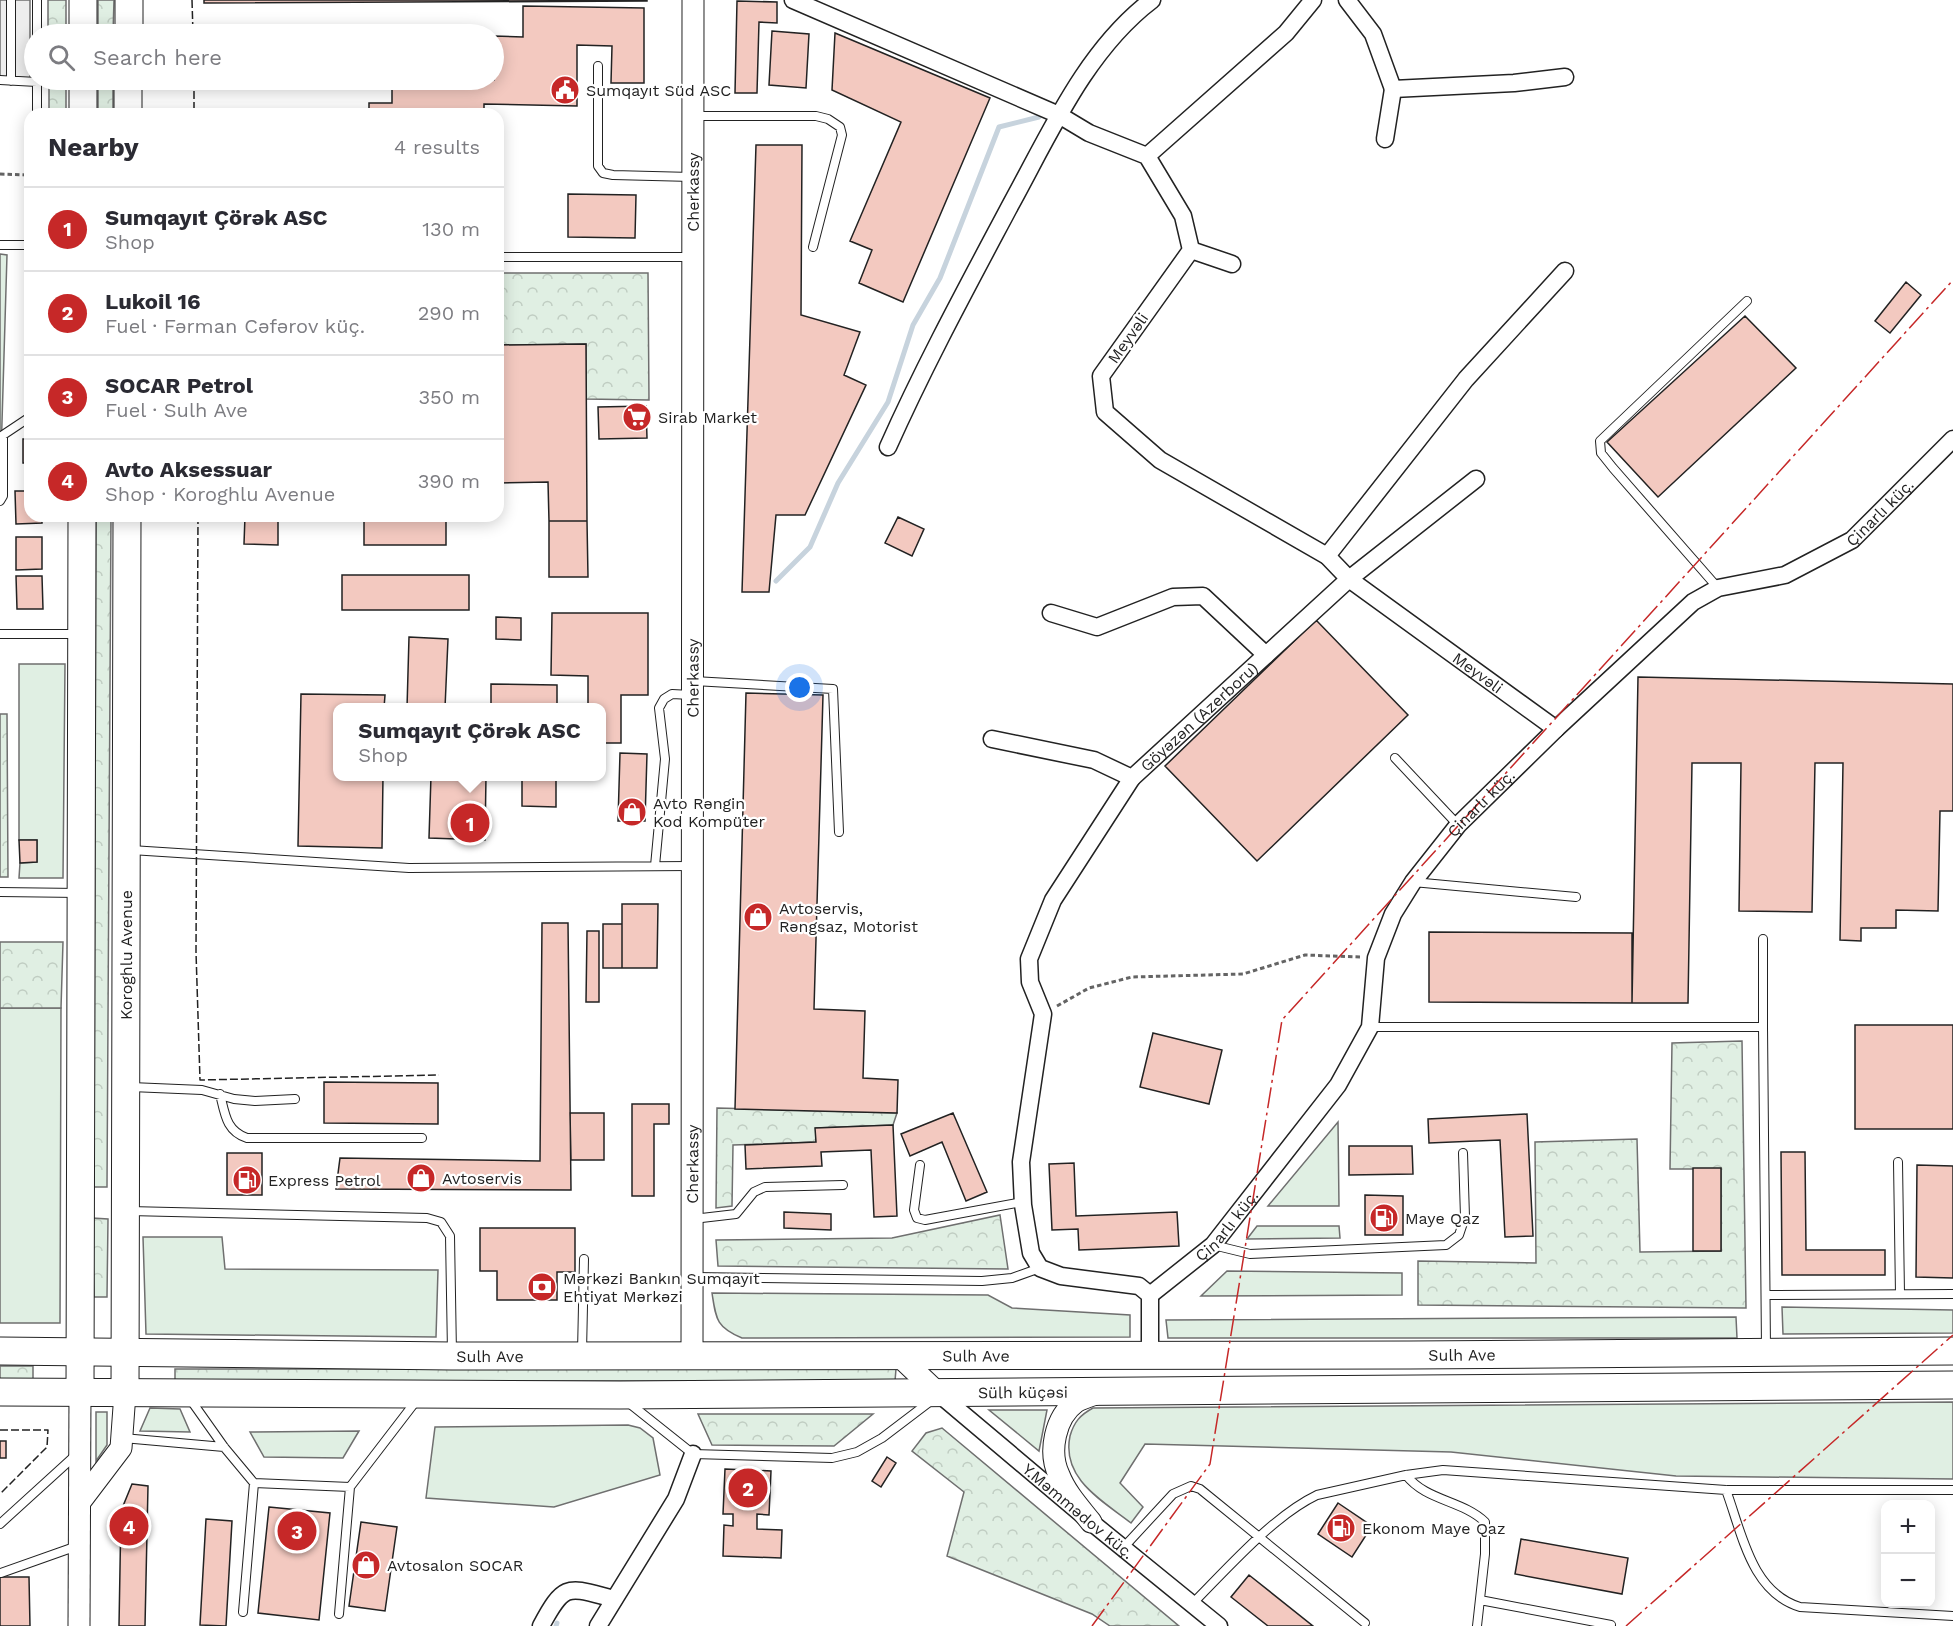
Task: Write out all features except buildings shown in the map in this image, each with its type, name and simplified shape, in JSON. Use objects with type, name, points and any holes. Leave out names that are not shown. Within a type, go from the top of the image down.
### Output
[{"type":"main road","points":[[83,0],[83,24]]},
{"type":"main road","points":[[129,0],[129,24]]},
{"type":"main road","points":[[83,90],[83,108]]},
{"type":"main road","points":[[128,90],[128,108]]},
{"type":"main road","points":[[80,1392],[81,522]]},
{"type":"main road","name":"Koroghlu Avenue","points":[[125,1393],[127,522]]},
{"type":"main road","points":[[79,1210],[124,1211]]},
{"type":"main road","name":"Sulh Ave","points":[[0,1351],[452,1356],[1953,1351]]},
{"type":"main road","name":"Sulh Ave","points":[[1105,1390],[1953,1385]]},
{"type":"main road","name":"Sülh küçəsi","points":[[939,1394],[1105,1390]]},
{"type":"main road","points":[[0,1392],[420,1395],[939,1394]]},
{"type":"street","name":"Cherkassy","points":[[692,1356],[693,0]]},
{"type":"street","points":[[793,0],[1059,115],[1089,133],[1147,156],[1183,216],[1191,250],[1232,264]]},
{"type":"street","points":[[888,447],[927,360],[1059,115],[1087,71],[1126,20],[1152,0]]},
{"type":"street","points":[[1147,156],[1286,33],[1313,0]]},
{"type":"street","points":[[1347,0],[1373,34],[1393,89],[1385,139]]},
{"type":"street","points":[[1393,89],[1514,83],[1565,77]]},
{"type":"street","name":"Meyvəli","points":[[1191,250],[1101,376],[1106,412],[1160,460],[1327,556],[1349,579],[1556,729]]},
{"type":"street","points":[[1327,556],[1466,380],[1565,271]]},
{"type":"street","name":"Çinarlı küç.","points":[[1150,1295],[1213,1245],[1338,1084],[1370,1027],[1376,958],[1393,914],[1413,882],[1458,825],[1556,729],[1693,602],[1718,588],[1785,574],[1852,540],[1953,439]]},
{"type":"street","name":"Göyəzən (Azerboru)","points":[[992,739],[1094,760],[1132,778],[1349,579],[1476,479]]},
{"type":"street","name":"Göyəzən (Azerboru)","points":[[1051,613],[1097,627],[1173,597],[1203,596],[1266,655]]},
{"type":"street","points":[[1132,778],[1053,900],[1029,959],[1030,982],[1042,1014],[1021,1162],[1023,1202],[1031,1253],[1040,1268],[1061,1276],[1139,1286],[1150,1295],[1150,1354]]},
{"type":"street","points":[[899,1356],[939,1394]]},
{"type":"street","points":[[1091,1522],[1066,1490],[1057,1473],[1055,1437],[1063,1417],[1077,1401],[1105,1390]]},
{"type":"street","points":[[79,1626],[80,1392]]},
{"type":"street","points":[[80,1502],[116,1458],[123,1438],[125,1393]]},
{"type":"street","name":"Y.Məmmədov küç.","points":[[939,1394],[1219,1626]]},
{"type":"street","points":[[598,1626],[676,1498],[693,1454]]},
{"type":"street","points":[[541,1626],[554,1601],[564,1592],[575,1589],[614,1599]]},
{"type":"lane","points":[[11,0],[11,81]]},
{"type":"lane","points":[[37,0],[37,24]]},
{"type":"lane","points":[[598,66],[598,166],[603,172],[613,175],[692,177]]},
{"type":"lane","points":[[0,80],[24,81]]},
{"type":"lane","points":[[37,90],[37,108]]},
{"type":"lane","points":[[693,116],[816,116],[828,119],[840,127],[842,135],[813,247]]},
{"type":"lane","points":[[0,245],[24,245]]},
{"type":"lane","points":[[504,257],[692,257]]},
{"type":"lane","points":[[1718,588],[1613,468],[1602,453],[1600,441],[1747,301]]},
{"type":"lane","points":[[0,501],[3,496],[3,435],[24,421]]},
{"type":"lane","points":[[0,634],[81,634]]},
{"type":"lane","points":[[655,866],[665,759],[659,708],[664,699],[672,694],[694,688],[833,688],[839,832]]},
{"type":"lane","points":[[1395,758],[1458,825]]},
{"type":"lane","points":[[125,850],[409,868],[694,866]]},
{"type":"lane","points":[[1413,882],[1576,897]]},
{"type":"lane","points":[[0,892],[79,893]]},
{"type":"lane","points":[[1763,939],[1766,1353]]},
{"type":"lane","points":[[1370,1027],[1763,1027]]},
{"type":"lane","points":[[124,1087],[202,1090],[234,1099],[255,1101],[295,1099]]},
{"type":"lane","points":[[220,1094],[229,1126],[235,1134],[247,1138],[422,1138]]},
{"type":"lane","points":[[1213,1245],[1250,1254],[1446,1245],[1459,1235],[1465,1216],[1463,1153]]},
{"type":"lane","points":[[1898,1162],[1900,1294]]},
{"type":"lane","points":[[920,1164],[914,1210],[917,1218],[925,1220],[1023,1202]]},
{"type":"lane","points":[[693,1219],[736,1214],[754,1192],[765,1187],[843,1185]]},
{"type":"lane","points":[[124,1211],[427,1218],[441,1222],[450,1236],[452,1356]]},
{"type":"lane","points":[[582,1356],[584,1259]]},
{"type":"lane","points":[[693,1277],[982,1281],[1012,1278],[1040,1268]]},
{"type":"lane","points":[[1766,1295],[1953,1294]]},
{"type":"lane","points":[[186,1393],[224,1447],[254,1483],[243,1612]]},
{"type":"lane","points":[[620,1395],[693,1454],[832,1458],[857,1452],[882,1438],[939,1394]]},
{"type":"lane","points":[[339,1614],[350,1487],[420,1395]]},
{"type":"lane","points":[[123,1438],[224,1447]]},
{"type":"lane","points":[[0,1524],[80,1450]]},
{"type":"lane","points":[[1192,1604],[1260,1537],[1303,1502],[1317,1495],[1406,1475],[1443,1470],[1726,1490],[1953,1490]]},
{"type":"lane","points":[[1406,1475],[1413,1485],[1428,1494],[1478,1515],[1485,1522],[1485,1554],[1477,1626]]},
{"type":"lane","points":[[254,1483],[350,1487]]},
{"type":"lane","points":[[1124,1548],[1173,1494],[1191,1486],[1200,1489],[1365,1623]]},
{"type":"lane","points":[[1726,1490],[1760,1579],[1776,1595],[1790,1604],[1800,1607],[1953,1616]]},
{"type":"lane","points":[[0,1573],[80,1545]]},
{"type":"lane","points":[[1480,1600],[1611,1625]]},
{"type":"path","points":[[0,174],[24,175]]},
{"type":"path","points":[[1042,1014],[1089,988],[1132,977],[1243,974],[1305,955],[1376,958]]},
{"type":"green space","points":[[48,0],[66,0],[66,24],[48,24]]},
{"type":"green space","points":[[98,0],[114,0],[113,24],[98,24]]},
{"type":"green space","points":[[49,90],[66,90],[66,108],[49,108]]},
{"type":"green space","points":[[98,90],[113,90],[113,108],[98,108]]},
{"type":"green space","points":[[0,254],[7,255],[0,489]]},
{"type":"green space","points":[[504,273],[648,273],[649,400],[586,399],[586,344],[504,345]]},
{"type":"green space","points":[[96,522],[111,522],[107,1187],[94,1187]]},
{"type":"green space","points":[[19,664],[65,664],[63,878],[19,878],[20,863],[37,862],[37,840],[19,840]]},
{"type":"green space","points":[[0,714],[7,714],[8,877],[0,877]]},
{"type":"green space","points":[[0,942],[63,942],[61,1008],[0,1008]]},
{"type":"green space","points":[[0,1008],[61,1008],[60,1323],[0,1323]]},
{"type":"green space","points":[[1742,1041],[1746,1308],[1418,1305],[1418,1261],[1536,1263],[1535,1142],[1637,1139],[1640,1252],[1721,1251],[1721,1169],[1670,1169],[1672,1043]]},
{"type":"green space","points":[[717,1108],[897,1113],[893,1125],[816,1128],[816,1142],[733,1145],[732,1206],[716,1208]]},
{"type":"green space","points":[[1338,1122],[1339,1206],[1268,1206]]},
{"type":"green space","points":[[1000,1215],[1008,1269],[718,1266],[716,1240],[892,1238]]},
{"type":"green space","points":[[92,1218],[108,1219],[107,1297],[94,1297]]},
{"type":"green space","points":[[1257,1226],[1339,1226],[1340,1238],[1247,1239]]},
{"type":"green space","points":[[143,1237],[222,1237],[225,1269],[438,1270],[436,1337],[146,1334]]},
{"type":"green space","points":[[1227,1271],[1402,1273],[1402,1295],[1201,1296]]},
{"type":"green space","points":[[712,1293],[988,1295],[1012,1308],[1130,1315],[1130,1337],[742,1338],[722,1326],[716,1316]]},
{"type":"green space","points":[[1782,1307],[1953,1310],[1953,1333],[1783,1334]]},
{"type":"green space","points":[[1736,1317],[1737,1338],[1168,1338],[1166,1320]]},
{"type":"green space","points":[[0,1366],[33,1366],[33,1381],[0,1381]]},
{"type":"green space","points":[[175,1369],[896,1369],[895,1381],[175,1381]]},
{"type":"green space","points":[[1953,1402],[1953,1479],[1676,1476],[1451,1452],[1145,1444],[1120,1483],[1143,1507],[1131,1523],[1097,1497],[1078,1477],[1069,1451],[1073,1427],[1081,1416],[1093,1408]]},
{"type":"green space","points":[[150,1408],[180,1409],[190,1432],[140,1431]]},
{"type":"green space","points":[[989,1410],[1047,1410],[1039,1451]]},
{"type":"green space","points":[[96,1412],[107,1412],[107,1445],[96,1461]]},
{"type":"green space","points":[[698,1414],[873,1414],[834,1446],[712,1445]]},
{"type":"green space","points":[[628,1425],[640,1428],[653,1438],[660,1475],[554,1507],[426,1498],[435,1427]]},
{"type":"green space","points":[[942,1428],[1179,1626],[1110,1626],[1092,1614],[947,1556],[964,1492],[912,1451],[926,1433]]},
{"type":"green space","points":[[359,1431],[343,1458],[264,1457],[250,1432]]},
{"type":"shaded area","points":[[0,0],[30,0],[30,24],[24,24],[24,81],[0,80]]},
{"type":"waterway","points":[[776,581],[810,547],[838,483],[888,402],[913,325],[940,278],[999,127],[1039,117]]},
{"type":"fence","points":[[192,0],[193,24]]},
{"type":"fence","points":[[194,90],[194,108]]},
{"type":"fence","points":[[198,522],[196,952],[200,1080],[439,1075]]},
{"type":"fence","points":[[0,1430],[48,1430],[47,1447],[0,1494]]},
{"type":"power","points":[[1092,1626],[1210,1464],[1282,1020],[1953,280]]},
{"type":"power","points":[[1626,1626],[1953,1335]]},
{"type":"place","name":"Sumqayıt Süd ASC","points":[[565,90]]},
{"type":"place","name":"Sirab Market","points":[[637,417]]},
{"type":"place","name":"Avto Rəngin Kod Kompüter","points":[[632,812]]},
{"type":"place","name":"Sumqayıt Çörək ASC","points":[[470,823]]},
{"type":"place","name":"Avtoservis, Rəngsaz, Motorist","points":[[758,917]]},
{"type":"place","name":"Avtoservis","points":[[421,1178]]},
{"type":"place","name":"Express Petrol","points":[[247,1180]]},
{"type":"place","name":"Maye Qaz","points":[[1384,1218]]},
{"type":"place","name":"Mərkəzi Bankın Sumqayıt Ehtiyat Mərkəzi","points":[[542,1287]]},
{"type":"place","name":"Lukoil 16","points":[[748,1488]]},
{"type":"place","name":"Avto Aksessuar","points":[[129,1526]]},
{"type":"place","name":"Ekonom Maye Qaz","points":[[1341,1528]]},
{"type":"place","name":"SOCAR Petrol","points":[[297,1531]]},
{"type":"place","name":"Avtosalon SOCAR","points":[[366,1565]]}]
